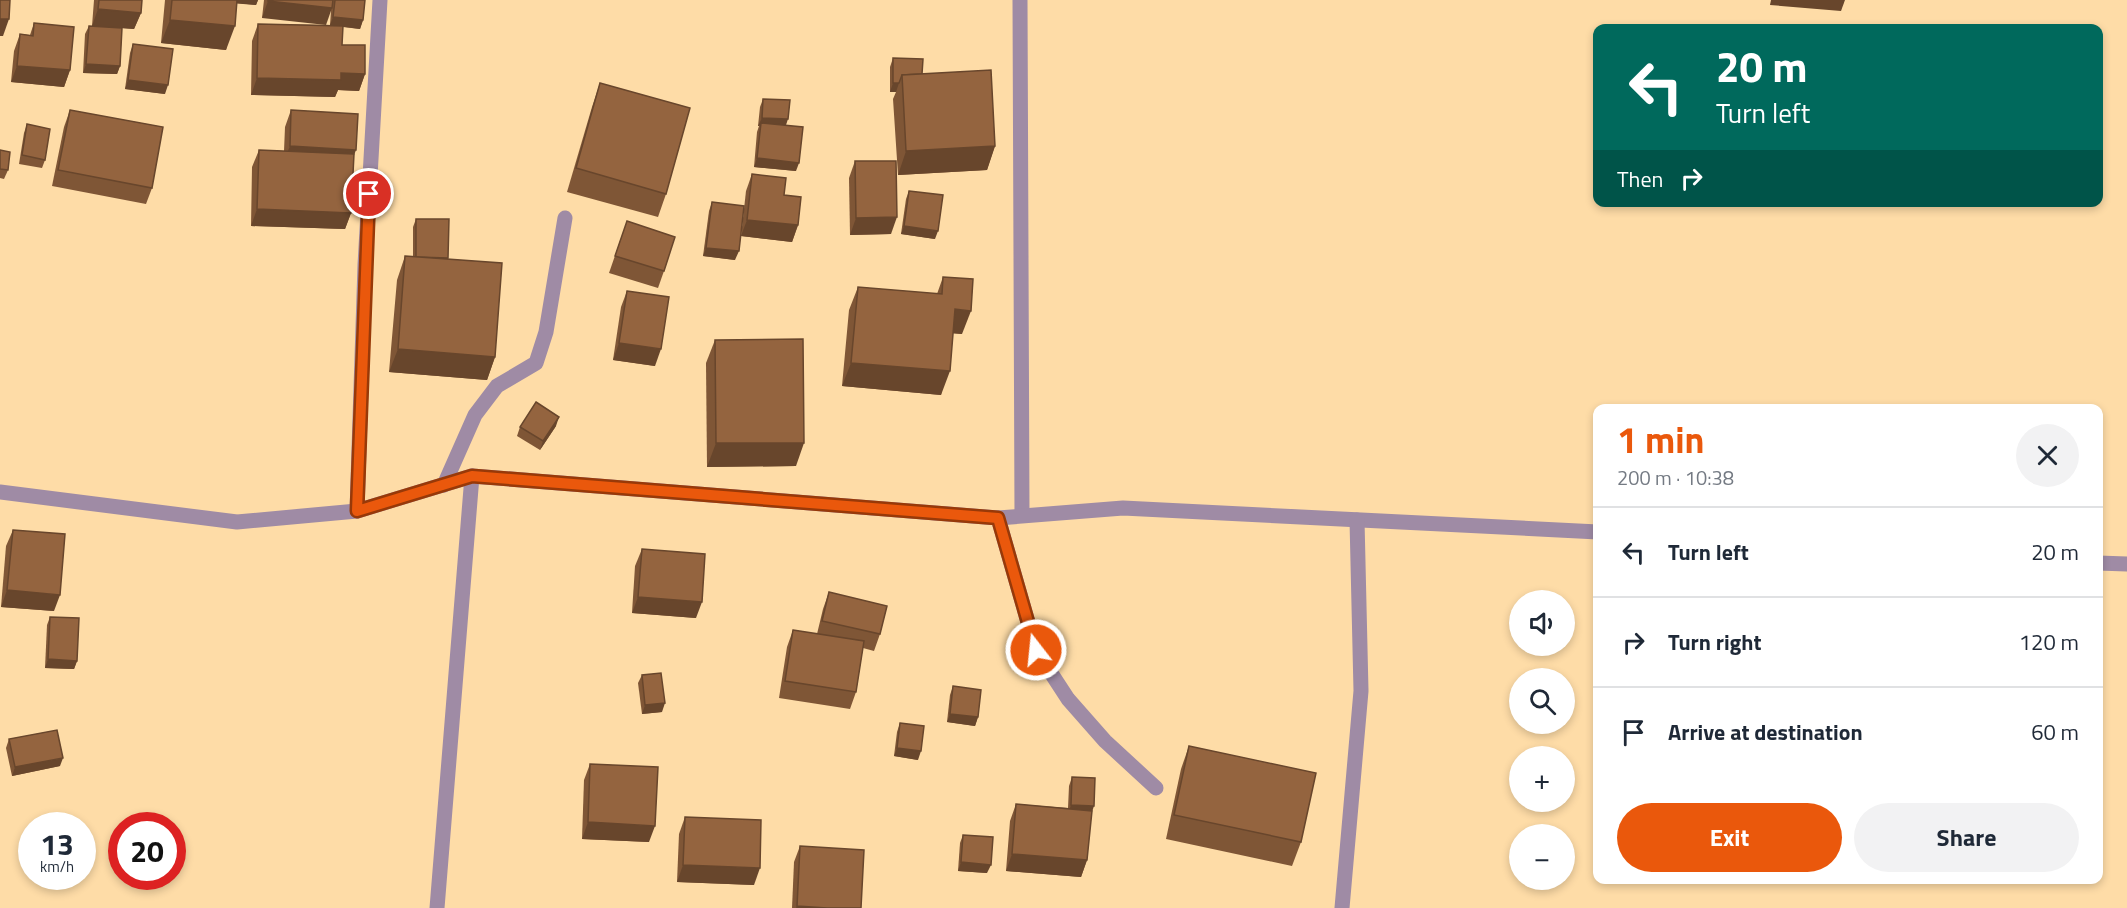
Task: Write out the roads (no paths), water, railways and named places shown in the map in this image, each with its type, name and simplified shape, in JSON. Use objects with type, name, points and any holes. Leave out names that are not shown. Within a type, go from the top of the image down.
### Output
[{"type":"street","points":[[357,511],[365,265],[380,0]]},
{"type":"street","points":[[1020,0],[1022,516]]},
{"type":"street","points":[[444,485],[475,416],[497,386],[536,363],[546,332],[565,218]]},
{"type":"street","points":[[0,492],[237,522],[357,511],[472,476],[998,518],[1123,508],[1593,532]]},
{"type":"street","points":[[436,908],[472,476]]},
{"type":"street","points":[[998,518],[1036,650],[1068,699],[1105,741],[1156,788]]},
{"type":"street","points":[[1342,908],[1345,849],[1361,691],[1357,520]]},
{"type":"street","points":[[2103,562],[2127,564]]}]
